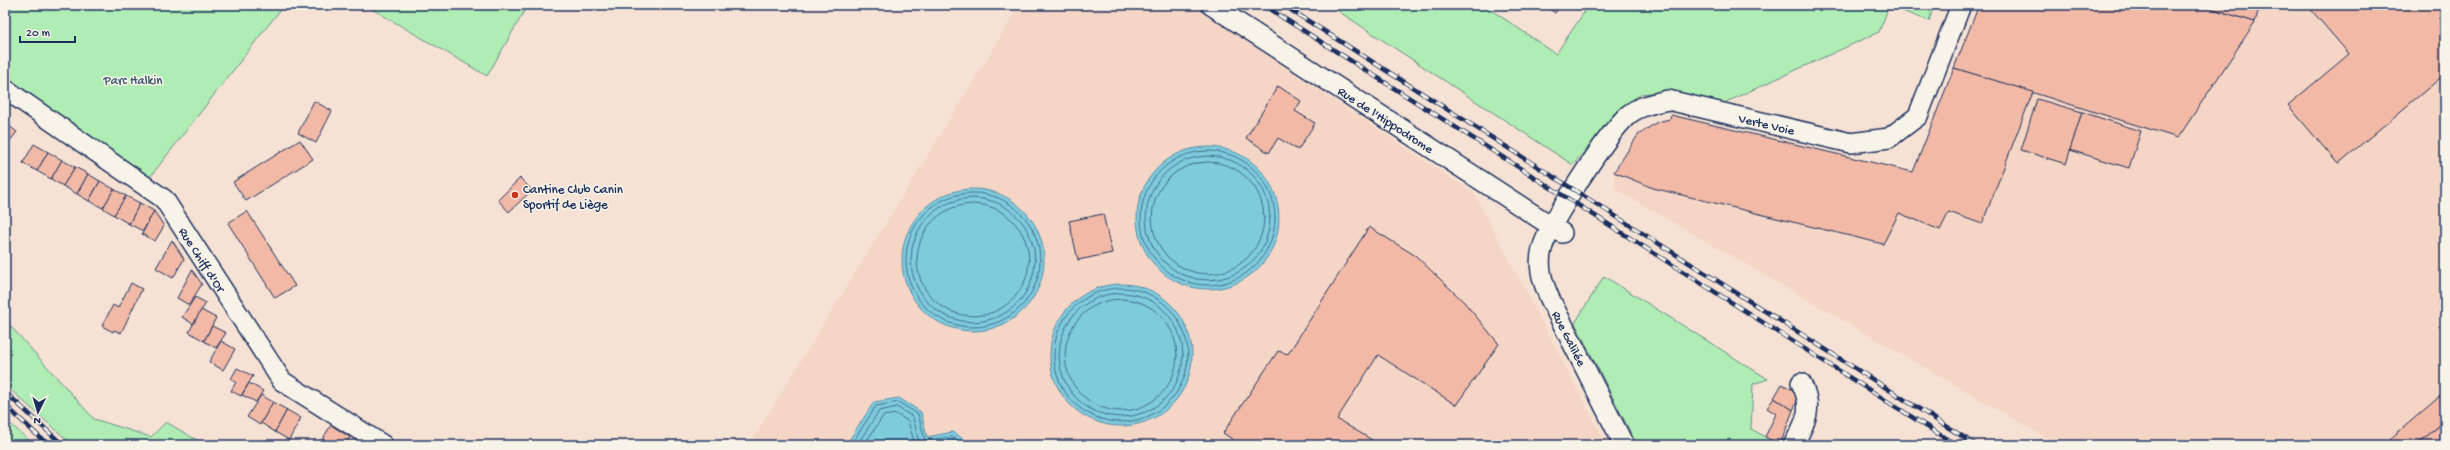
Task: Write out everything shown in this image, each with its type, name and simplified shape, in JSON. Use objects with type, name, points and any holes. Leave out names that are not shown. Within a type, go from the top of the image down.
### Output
[{"type":"street","name":"Rue de l'Hippodrome","points":[[1211,5],[1556,230]]},
{"type":"street","name":"Verte Voie","points":[[1556,230],[1606,143],[1629,115],[1655,103],[1668,100],[1851,143],[1889,138],[1918,116],[1961,5]]},
{"type":"street","name":"Rue Chiff d'Or","points":[[5,89],[164,199],[282,381],[383,445]]},
{"type":"street","name":"Rue Galilée","points":[[1556,230],[1542,250],[1541,266],[1543,283],[1624,445]]},
{"type":"street","points":[[1794,445],[1806,422],[1808,396],[1802,383]]},
{"type":"shaded area","points":[[1020,5],[1192,5],[1474,193],[1607,445],[749,445]]},
{"type":"shaded area","points":[[1979,5],[2445,5],[2445,445],[2059,445],[1615,189],[1614,172],[1638,135],[1657,122],[1670,119],[1671,115],[1913,172]]},
{"type":"green space","name":"Parc Halkin","points":[[5,5],[284,5],[147,181],[5,75]]},
{"type":"green space","points":[[365,5],[528,5],[487,76]]},
{"type":"green space","points":[[1329,5],[1484,5],[1556,54],[1589,5],[1934,5],[1929,21],[1889,6],[1879,32],[1724,103],[1669,91],[1641,94],[1622,107],[1573,165]]},
{"type":"green space","points":[[1604,276],[1768,379],[1753,384],[1751,429],[1777,443],[1776,445],[1637,445],[1575,323]]},
{"type":"green space","points":[[5,320],[94,419],[151,437],[166,422],[205,445],[73,445],[5,385]]},
{"type":"green space","points":[[5,419],[34,445],[5,445]]},
{"type":"water","points":[[1208,147],[1229,150],[1253,163],[1263,173],[1276,197],[1279,218],[1276,239],[1263,263],[1253,273],[1229,286],[1208,289],[1187,286],[1163,273],[1153,263],[1140,239],[1137,218],[1140,197],[1153,173],[1163,163],[1187,150]]},
{"type":"water","points":[[973,189],[994,192],[1018,205],[1028,215],[1041,239],[1044,260],[1041,281],[1028,305],[1018,315],[994,328],[973,331],[952,328],[928,315],[918,305],[905,281],[902,260],[905,239],[918,215],[928,205],[952,192]]},
{"type":"water","points":[[1121,284],[1142,287],[1166,300],[1176,310],[1189,334],[1192,355],[1189,376],[1176,400],[1166,410],[1142,423],[1121,426],[1100,423],[1076,410],[1066,400],[1053,376],[1050,355],[1053,334],[1066,310],[1076,300],[1100,287]]},
{"type":"water","points":[[899,398],[921,412],[927,437],[953,432],[972,445],[846,445],[874,402]]},
{"type":"building","points":[[1544,5],[1560,5],[1555,13]]},
{"type":"building","points":[[1979,5],[2200,5],[2255,22],[2178,138],[1954,68]]},
{"type":"building","points":[[2200,5],[2260,5],[2255,22]]},
{"type":"building","points":[[2307,5],[2445,5],[2445,74],[2338,164],[2288,105],[2349,54]]},
{"type":"building","points":[[1954,68],[2033,92],[1982,224],[1949,212],[1940,230],[1899,213],[1883,244],[1653,188],[1614,172],[1638,135],[1657,122],[1670,119],[1671,115],[1913,172]]},
{"type":"building","points":[[1278,86],[1301,101],[1295,111],[1315,123],[1298,150],[1278,138],[1269,153],[1246,138]]},
{"type":"building","points":[[2037,99],[2082,112],[2066,164],[2021,150]]},
{"type":"building","points":[[314,101],[332,111],[316,143],[298,133]]},
{"type":"building","points":[[2082,112],[2141,131],[2129,168],[2070,150]]},
{"type":"building","points":[[5,123],[17,132],[5,147]]},
{"type":"building","points":[[300,140],[313,159],[246,201],[233,182]]},
{"type":"building","points":[[34,144],[48,152],[37,171],[23,163]]},
{"type":"building","points":[[48,152],[62,160],[51,179],[37,171]]},
{"type":"building","points":[[62,160],[75,167],[63,186],[51,179]]},
{"type":"building","points":[[75,167],[88,174],[77,194],[63,186]]},
{"type":"building","points":[[88,174],[100,181],[89,201],[77,194]]},
{"type":"building","name":"Cantine Club Canin Sportif de Liège","points":[[520,178],[532,190],[509,212],[498,200]]},
{"type":"building","points":[[100,181],[114,189],[103,208],[89,201]]},
{"type":"building","points":[[2445,183],[2445,193],[2440,187]]},
{"type":"building","points":[[114,189],[126,196],[114,215],[103,208]]},
{"type":"building","points":[[126,196],[140,203],[129,224],[114,215]]},
{"type":"building","points":[[140,203],[154,211],[143,231],[129,224]]},
{"type":"building","points":[[154,211],[164,226],[155,241],[142,234]]},
{"type":"building","points":[[247,211],[295,286],[275,298],[228,223]]},
{"type":"building","points":[[1103,214],[1112,253],[1078,260],[1069,221]]},
{"type":"building","points":[[1369,227],[1416,256],[1464,302],[1499,344],[1456,405],[1378,355],[1337,419],[1372,440],[1369,445],[1228,445],[1232,439],[1223,433],[1278,351],[1288,354]]},
{"type":"building","points":[[172,240],[184,259],[173,278],[156,268]]},
{"type":"building","points":[[192,270],[202,284],[189,305],[177,298]]},
{"type":"building","points":[[131,283],[142,289],[121,333],[114,330],[113,332],[102,326],[113,305],[118,308]]},
{"type":"building","points":[[195,297],[206,303],[193,324],[182,317]]},
{"type":"building","points":[[201,310],[216,318],[204,341],[189,332]]},
{"type":"building","points":[[212,326],[226,333],[216,348],[204,341]]},
{"type":"building","points":[[221,341],[235,349],[223,370],[209,362]]},
{"type":"building","points":[[237,368],[253,376],[241,396],[231,391],[236,382],[231,379]]},
{"type":"building","points":[[249,383],[263,391],[256,402],[242,395]]},
{"type":"building","points":[[1782,384],[1795,391],[1798,399],[1793,410],[1774,398]]},
{"type":"building","points":[[2445,392],[2445,421],[2416,445],[2383,445]]},
{"type":"building","points":[[261,395],[273,402],[260,425],[247,417]]},
{"type":"building","points":[[1774,398],[1793,410],[1780,445],[1765,437],[1776,414],[1767,408]]},
{"type":"building","points":[[273,402],[287,410],[275,432],[261,423]]},
{"type":"building","points":[[287,410],[301,418],[289,440],[275,432]]},
{"type":"building","points":[[2445,421],[2445,445],[2416,445]]},
{"type":"building","points":[[331,425],[350,437],[345,445],[319,445]]},
{"type":"railway","points":[[1263,5],[1956,445]]},
{"type":"railway","points":[[1283,5],[1976,445]]},
{"type":"railway","points":[[5,392],[63,445]]},
{"type":"railway","points":[[5,405],[48,445]]},
{"type":"place","name":"Cantine Club Canin Sportif de Liège","points":[[515,195]]}]
